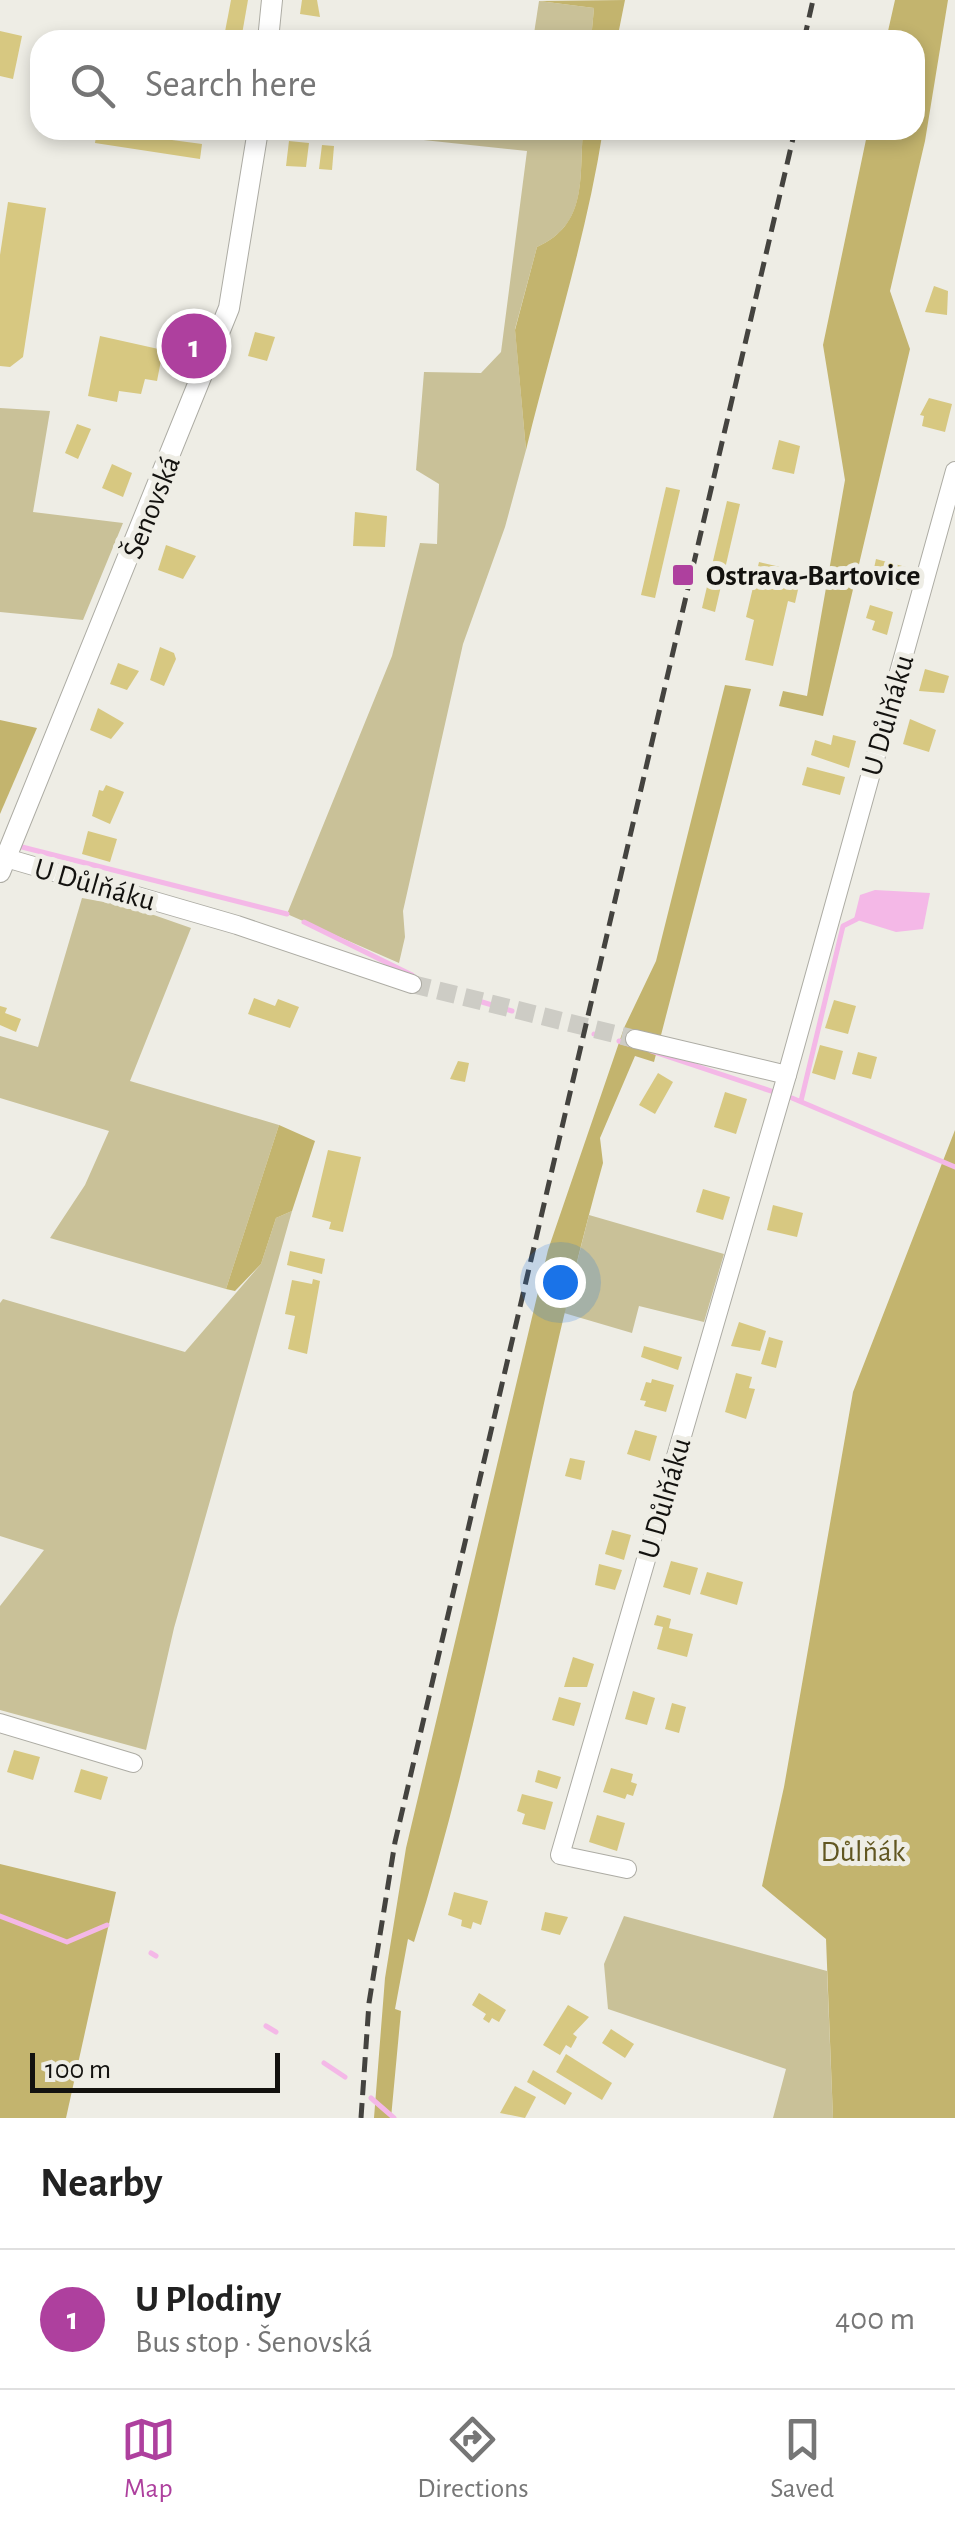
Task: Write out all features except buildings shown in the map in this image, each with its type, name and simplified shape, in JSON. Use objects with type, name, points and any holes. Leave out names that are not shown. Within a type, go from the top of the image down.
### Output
[{"type":"street","points":[[269,30],[272,0]]},
{"type":"street","name":"Šenovská","points":[[3,865],[229,308],[256,140]]},
{"type":"street","name":"U Důlňáku","points":[[627,1870],[560,1856],[787,1076],[955,471]]},
{"type":"street","name":"U Důlňáku","points":[[3,865],[237,925],[412,984]]},
{"type":"street","points":[[635,1040],[787,1076]]},
{"type":"street","points":[[0,1724],[133,1763]]},
{"type":"shaded area","points":[[539,1],[594,8],[592,30],[535,30]]},
{"type":"shaded area","points":[[424,140],[582,140],[578,199],[565,226],[537,247],[515,329],[526,450],[505,527],[463,644],[403,911],[405,937],[399,963],[287,914],[392,656],[420,543],[437,544],[439,484],[416,470],[424,372],[481,373],[501,352],[527,151]]},
{"type":"shaded area","points":[[0,408],[50,411],[33,512],[123,523],[83,620],[0,612]]},
{"type":"shaded area","points":[[875,890],[930,893],[923,929],[896,932],[854,919],[860,895]]},
{"type":"shaded area","points":[[82,898],[131,907],[191,928],[130,1081],[279,1125],[226,1289],[50,1238],[85,1185],[109,1131],[0,1098],[0,1036],[38,1047]]},
{"type":"shaded area","points":[[292,1211],[174,1628],[146,1750],[0,1710],[0,1606],[44,1550],[0,1536],[0,1303],[3,1299],[185,1352],[261,1264],[276,1218]]},
{"type":"shaded area","points":[[589,1215],[724,1254],[704,1322],[639,1306],[632,1333],[564,1313]]},
{"type":"shaded area","points":[[624,1916],[827,1971],[833,2118],[773,2118],[786,2069],[608,2009],[604,1964]]},
{"type":"green space","points":[[625,0],[619,30],[592,30],[594,8],[539,1]]},
{"type":"green space","points":[[895,0],[948,0],[925,141],[890,291],[910,349],[823,716],[779,706],[783,691],[807,696],[845,480],[823,345],[866,140],[925,140],[925,30],[888,30]]},
{"type":"green space","points":[[582,140],[601,140],[578,251],[526,450],[515,330],[537,247],[565,226],[573,213]]},
{"type":"green space","points":[[725,685],[751,689],[654,1062],[635,1056],[600,1138],[603,1163],[554,1357],[467,1748],[414,1942],[408,1939],[395,2009],[401,2011],[391,2118],[374,2118],[385,1978],[406,1848],[548,1250],[624,1028],[656,961]]},
{"type":"green space","points":[[0,720],[37,728],[0,814]]},
{"type":"green space","points":[[279,1125],[315,1141],[292,1211],[276,1218],[261,1264],[235,1291],[226,1289]]},
{"type":"green space","name":"Důlňák","points":[[955,1130],[955,2118],[833,2118],[826,1939],[762,1886],[784,1787],[853,1392]]},
{"type":"green space","points":[[0,1864],[116,1892],[66,2118],[0,2118]]},
{"type":"waterway","points":[[18,846],[287,914]]},
{"type":"waterway","points":[[801,1101],[843,926],[857,919]]},
{"type":"waterway","points":[[304,922],[412,975]]},
{"type":"waterway","points":[[482,1002],[512,1011]]},
{"type":"waterway","points":[[619,1041],[632,1045]]},
{"type":"waterway","points":[[651,1051],[777,1093]]},
{"type":"waterway","points":[[792,1098],[955,1167]]},
{"type":"waterway","points":[[0,1916],[67,1942],[107,1925]]},
{"type":"waterway","points":[[151,1953],[156,1956]]},
{"type":"waterway","points":[[266,2026],[276,2032]]},
{"type":"waterway","points":[[324,2063],[345,2077]]},
{"type":"waterway","points":[[371,2098],[394,2118]]},
{"type":"tunnel","points":[[412,984],[635,1039]]},
{"type":"railway","points":[[806,30],[813,0]]},
{"type":"railway","points":[[361,2118],[369,2003],[395,1842],[793,140]]},
{"type":"place","name":"U Plodiny","points":[[194,346]]},
{"type":"place","name":"Ostrava-Bartovice","points":[[683,575]]}]
